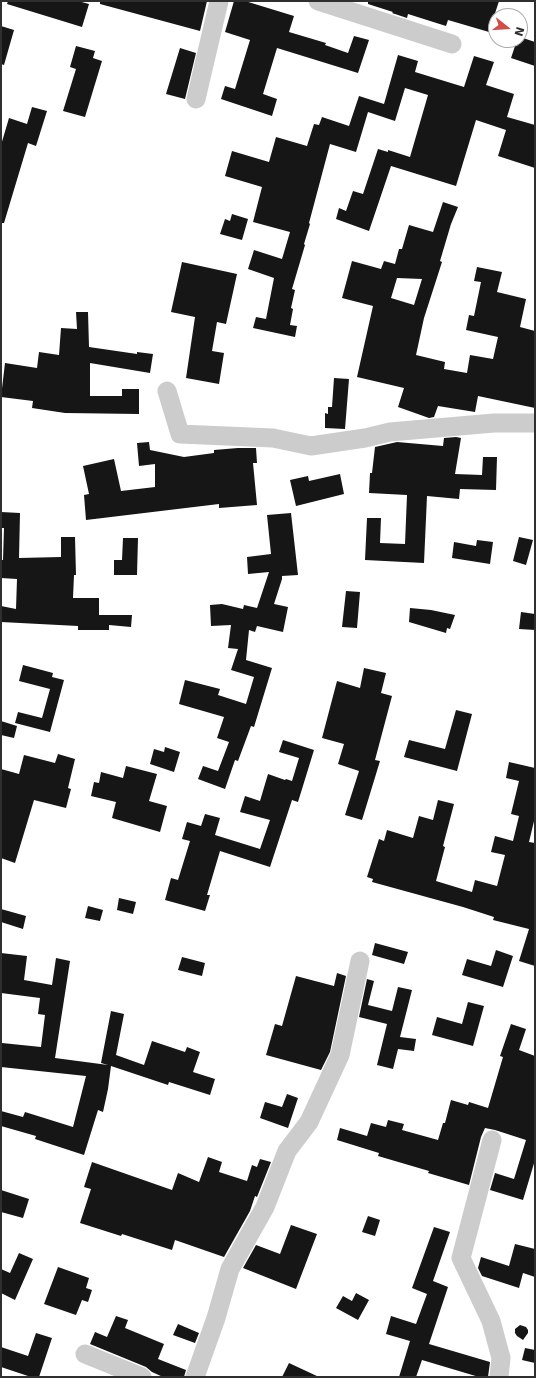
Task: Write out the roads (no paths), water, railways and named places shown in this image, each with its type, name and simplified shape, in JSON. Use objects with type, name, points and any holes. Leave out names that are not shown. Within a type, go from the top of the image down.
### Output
[{"type":"street","points":[[196,99],[219,1]]},
{"type":"street","points":[[318,1],[452,44]]},
{"type":"street","points":[[167,391],[180,434],[273,438],[311,446],[366,438],[390,432],[494,423],[535,423]]},
{"type":"street","points":[[196,1377],[216,1318],[230,1269],[265,1207],[287,1151],[310,1122],[340,1055],[360,961]]},
{"type":"street","points":[[492,1140],[461,1258],[491,1322],[501,1358],[499,1377]]},
{"type":"street","points":[[85,1354],[142,1377]]}]
